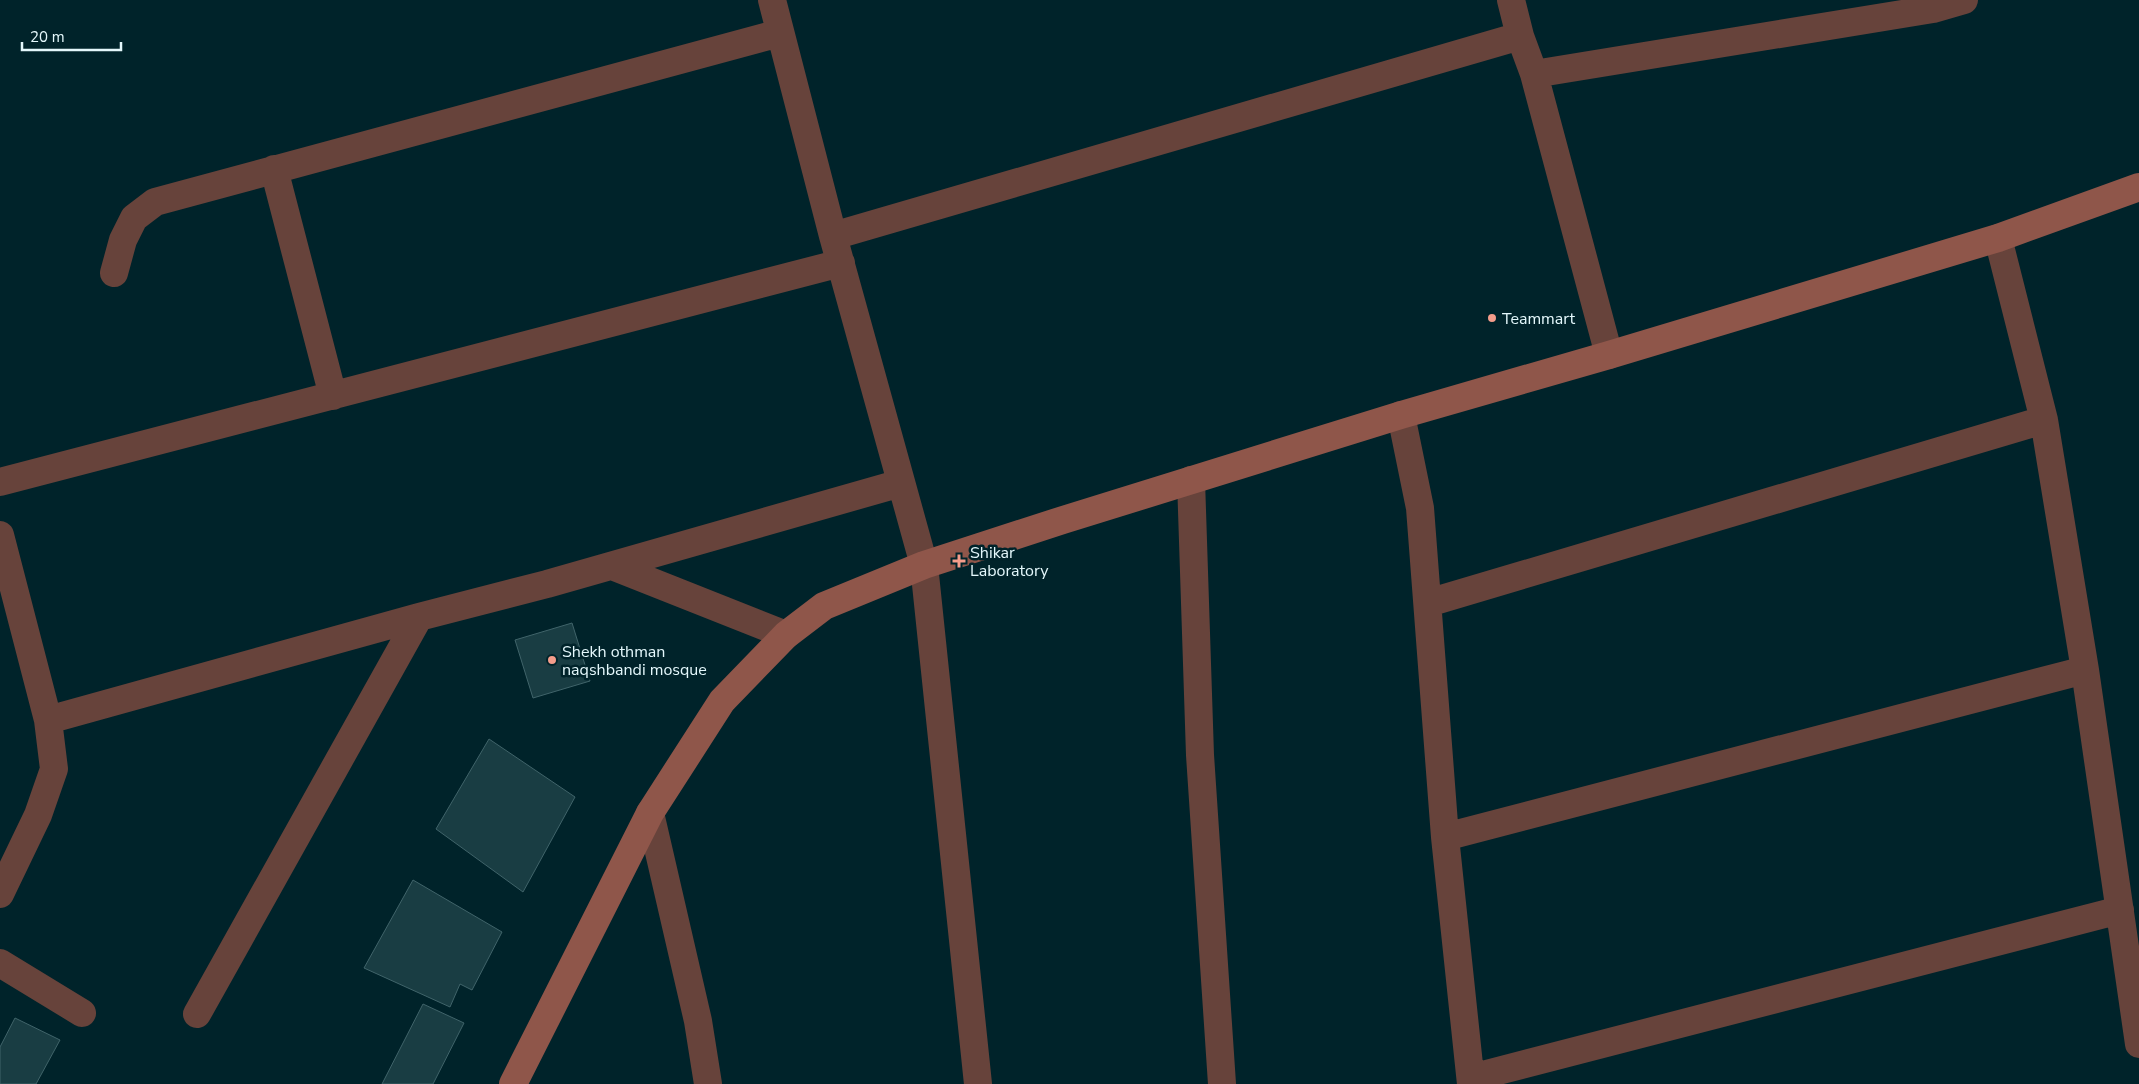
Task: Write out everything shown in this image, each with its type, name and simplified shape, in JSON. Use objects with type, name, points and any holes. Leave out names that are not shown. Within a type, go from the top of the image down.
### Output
[{"type":"street","points":[[772,0],[840,263],[924,565],[978,1084]]},
{"type":"street","points":[[1511,0],[1520,36],[1534,74],[1609,356]]},
{"type":"street","points":[[1534,74],[1933,9],[1964,0]]},
{"type":"street","points":[[114,273],[123,240],[134,218],[155,202],[780,32]]},
{"type":"street","points":[[833,236],[1520,36]]},
{"type":"street","points":[[274,169],[333,396]]},
{"type":"street","points":[[513,1084],[650,812],[722,701],[786,635],[824,606],[924,565],[1401,415],[1609,356],[1998,238],[2139,187]]},
{"type":"street","points":[[1998,238],[2044,420],[2085,670],[2139,1044]]},
{"type":"street","points":[[0,482],[840,263]]},
{"type":"street","points":[[1401,415],[1420,508],[1445,837],[1471,1081],[2120,910]]},
{"type":"street","points":[[1428,603],[2044,420]]},
{"type":"street","points":[[1191,480],[1200,755],[1222,1084]]},
{"type":"street","points":[[48,720],[419,617],[612,566],[901,483]]},
{"type":"street","points":[[0,535],[48,720],[54,769],[38,815],[0,894]]},
{"type":"street","points":[[612,566],[786,635]]},
{"type":"street","points":[[197,1014],[419,617]]},
{"type":"street","points":[[1445,837],[2085,670]]},
{"type":"street","points":[[650,812],[698,1020],[708,1084]]},
{"type":"street","points":[[0,963],[82,1013]]},
{"type":"building","name":"Shekh othman naqshbandi mosque","points":[[572,623],[590,681],[533,698],[515,640]]},
{"type":"building","points":[[489,739],[575,797],[523,892],[436,829]]},
{"type":"building","points":[[413,880],[502,932],[472,990],[460,984],[450,1007],[364,968]]},
{"type":"building","points":[[423,1004],[464,1023],[433,1084],[382,1084]]},
{"type":"building","points":[[15,1018],[60,1040],[36,1084],[0,1084],[0,1047]]},
{"type":"place","name":"Teammart","points":[[1492,318]]},
{"type":"place","name":"Shikar Laboratory","points":[[959,561]]},
{"type":"place","name":"Shekh othman naqshbandi mosque","points":[[552,660]]}]
